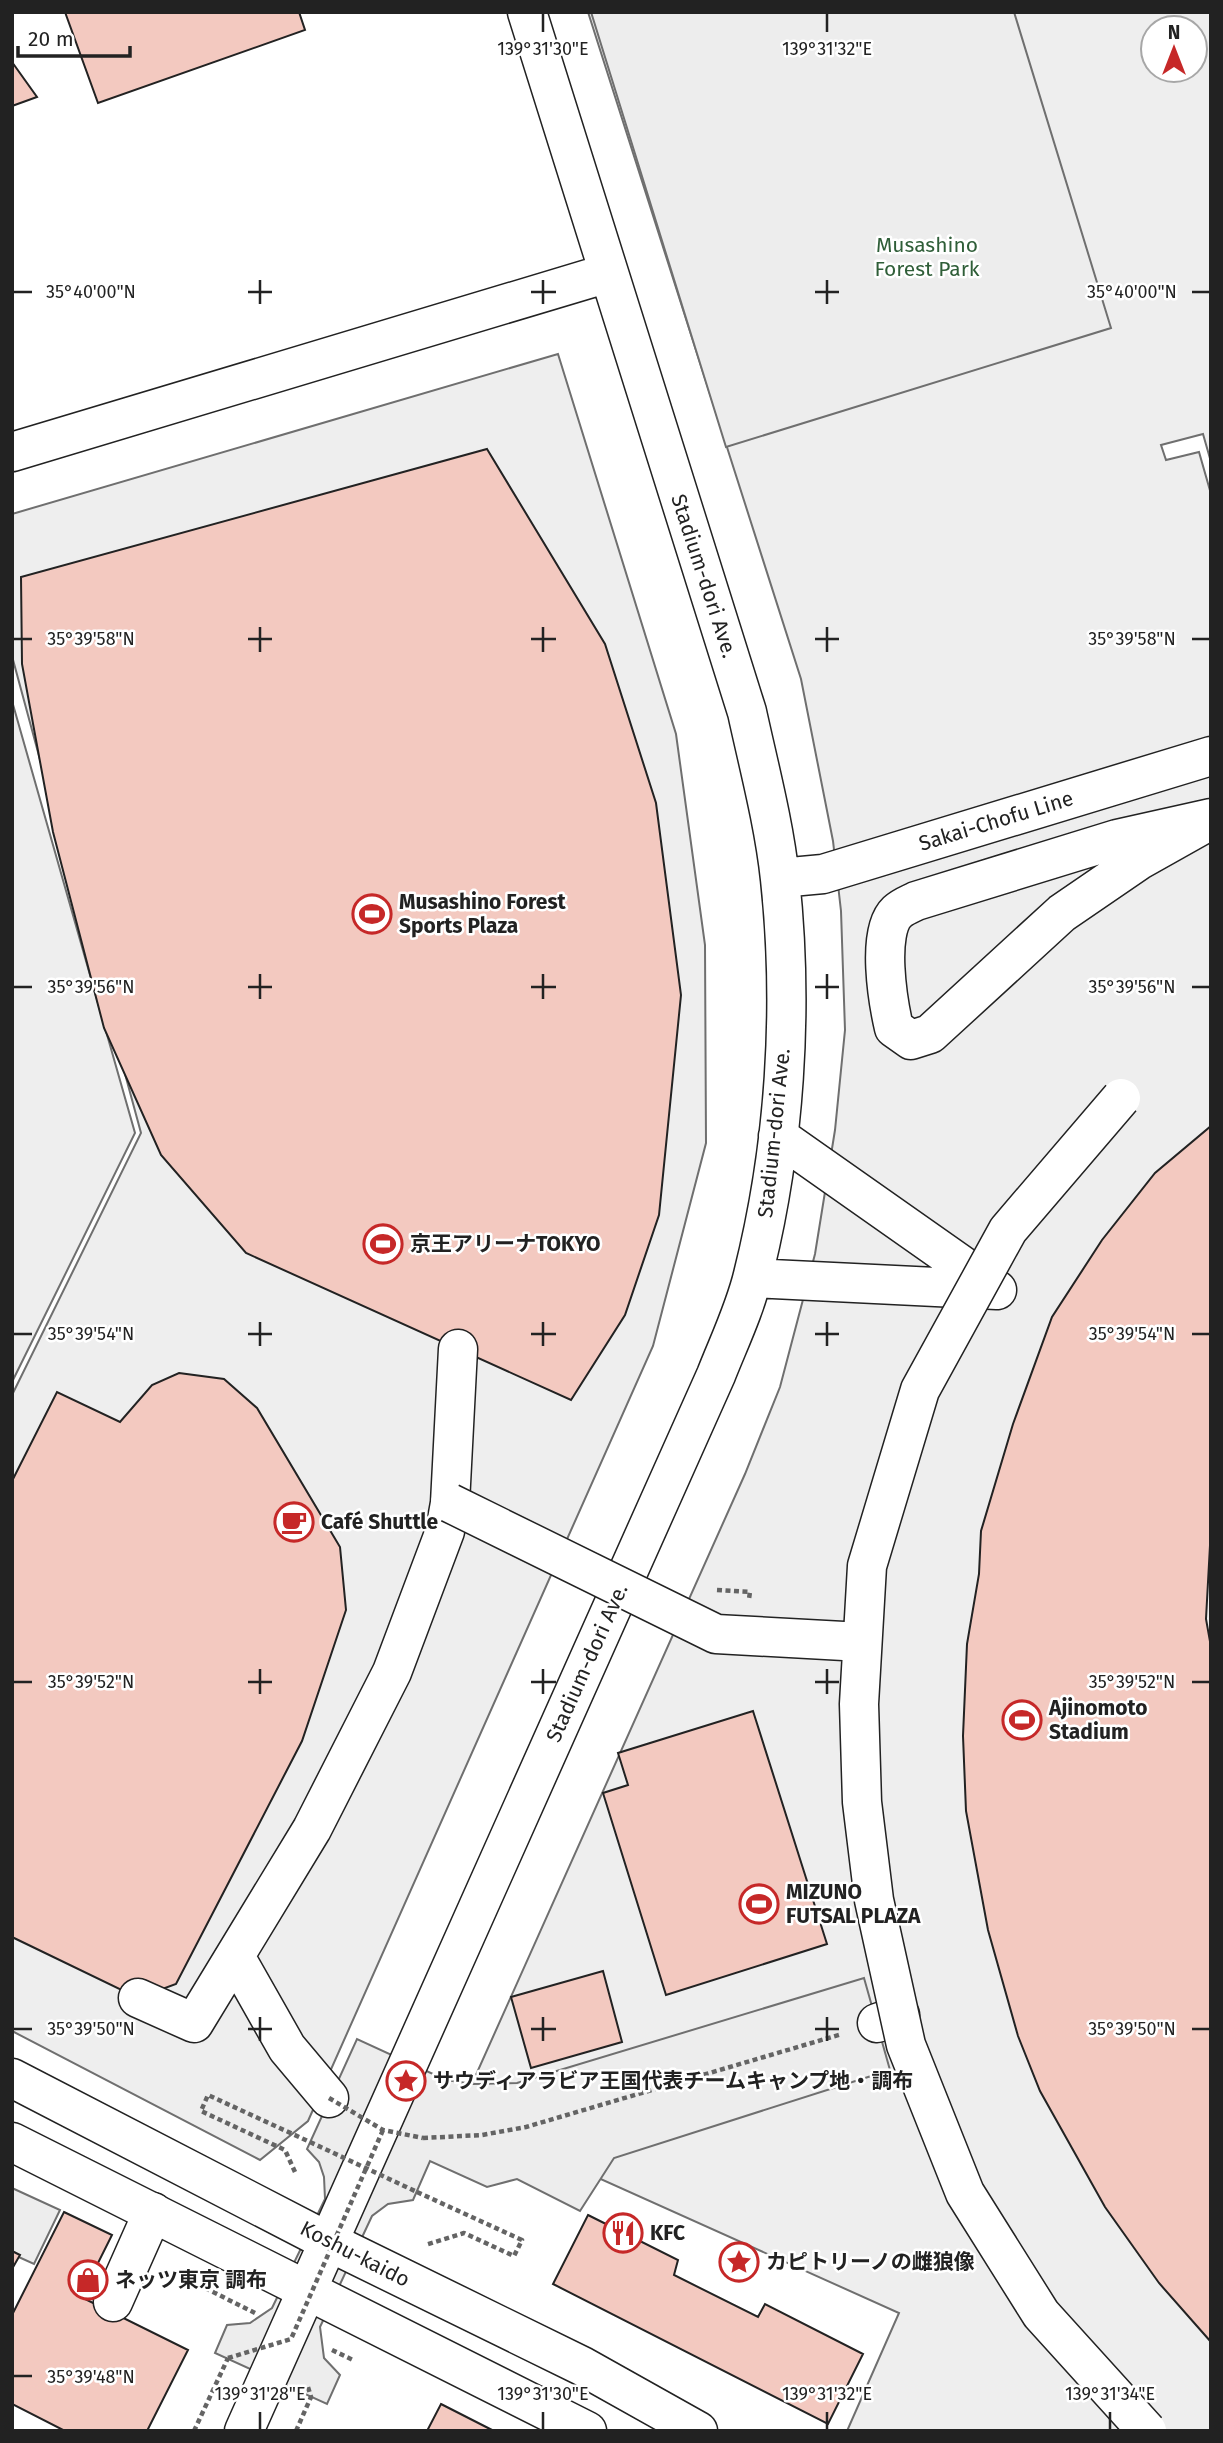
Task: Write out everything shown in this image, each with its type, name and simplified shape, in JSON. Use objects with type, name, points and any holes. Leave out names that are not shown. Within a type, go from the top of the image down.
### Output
[{"type":"main road","name":"Stadium-dori Ave.","points":[[308,2288],[711,1387],[752,1278],[769,1198],[778,1136],[785,1015],[780,878],[747,712],[527,12]]},
{"type":"main road","points":[[12,452],[608,274]]},
{"type":"main road","name":"Sakai-Chofu Line","points":[[780,878],[823,874],[1211,756]]},
{"type":"main road","points":[[1211,819],[1138,861],[1062,913],[930,1034],[911,1040],[894,1028],[888,1003],[886,962],[887,930],[896,913],[916,901],[1104,844],[1211,819]]},
{"type":"main road","points":[[1121,1098],[1008,1230],[920,1390],[867,1566],[859,1704],[862,1802],[888,2019],[906,2045],[965,2193],[1041,2314],[1147,2431]]},
{"type":"main road","points":[[752,1278],[997,1290],[778,1136]]},
{"type":"main road","points":[[138,1998],[194,2023],[236,1958],[312,1829],[392,1672],[445,1531],[450,1503],[458,1349]]},
{"type":"main road","points":[[450,1503],[716,1634],[862,1642]]},
{"type":"main road","points":[[236,1958],[287,2048],[330,2098]]},
{"type":"main road","name":"Koshu-kaido","points":[[12,2078],[327,2241],[582,2366],[698,2431]]},
{"type":"main road","points":[[12,2142],[308,2288],[587,2431]]},
{"type":"main road","points":[[113,2302],[153,2212]]},
{"type":"main road","points":[[244,2431],[308,2288]]},
{"type":"path","points":[[330,2098],[383,2130],[423,2138],[482,2135],[526,2127],[888,2019]]},
{"type":"path","points":[[295,2172],[285,2150],[201,2111],[208,2095],[522,2240],[514,2256],[464,2233],[423,2246]]},
{"type":"path","points":[[194,2431],[228,2358],[291,2339],[383,2130]]},
{"type":"path","points":[[205,2288],[256,2314]]},
{"type":"path","points":[[296,2431],[311,2397]]},
{"type":"green space","points":[[588,12],[1211,12],[1211,462],[1203,434],[1161,445],[1166,460],[1199,452],[1211,494],[1211,2431],[847,2431],[899,2313],[458,2115],[745,1474],[780,1387],[815,1254],[835,1130],[845,1030],[841,911],[833,841],[801,679]]},
{"type":"green space","name":"京王アリーナTOKYO","points":[[558,354],[676,734],[705,945],[706,1143],[653,1346],[308,2121],[260,2160],[12,2031],[12,1395],[141,1133],[12,656],[12,514]]},
{"type":"green space","points":[[12,701],[135,1133],[12,1382]]},
{"type":"shaded area","name":"Musashino Forest Park","points":[[591,12],[1014,12],[1111,328],[726,447]]},
{"type":"shaded area","points":[[864,1978],[890,2070],[614,2158],[580,2211],[517,2179],[487,2187],[430,2161],[413,2200],[388,2204],[372,2216],[320,2327],[324,2358],[340,2375],[327,2404],[215,2353],[227,2325],[250,2323],[272,2308],[325,2199],[324,2177],[319,2162],[307,2149],[357,2039],[446,2080],[473,2084],[517,2083]]},
{"type":"shaded area","points":[[12,2188],[60,2210],[34,2264],[12,2254]]},
{"type":"building","points":[[65,12],[299,12],[305,30],[98,103]]},
{"type":"building","points":[[12,62],[37,97],[12,106]]},
{"type":"building","name":"Musashino Forest Sports Plaza","points":[[487,449],[605,644],[656,803],[681,995],[659,1215],[625,1315],[571,1400],[246,1253],[161,1155],[104,1028],[53,832],[22,664],[21,577]]},
{"type":"building","points":[[1211,1126],[1211,1527],[1206,1619],[1211,1647],[1211,2342],[1159,2283],[1105,2207],[1040,2091],[1018,2036],[988,1930],[966,1811],[963,1736],[967,1644],[979,1574],[981,1531],[1013,1424],[1052,1317],[1102,1240],[1155,1173]]},
{"type":"building","points":[[179,1373],[224,1379],[257,1408],[340,1547],[346,1610],[302,1741],[176,1984],[138,1998],[12,1937],[12,1481],[57,1392],[120,1422],[152,1385]]},
{"type":"building","points":[[753,1711],[827,1944],[666,1995],[603,1793],[628,1785],[618,1753]]},
{"type":"building","points":[[603,1971],[622,2042],[531,2068],[511,1997]]},
{"type":"building","points":[[64,2212],[112,2235],[81,2297],[188,2350],[147,2431],[65,2431],[12,2404],[12,2315]]},
{"type":"building","points":[[588,2215],[678,2260],[674,2275],[758,2317],[765,2304],[863,2354],[828,2424],[553,2284]]},
{"type":"building","points":[[12,2251],[20,2255],[12,2269]]},
{"type":"building","points":[[441,2404],[494,2431],[427,2431]]},
{"type":"place","name":"Musashino Forest Sports Plaza","points":[[372,914]]},
{"type":"place","name":"京王アリーナTOKYO","points":[[383,1244]]},
{"type":"place","name":"Café Shuttle","points":[[294,1522]]},
{"type":"place","name":"Ajinomoto Stadium","points":[[1022,1720]]},
{"type":"place","name":"MIZUNO FUTSAL PLAZA","points":[[759,1904]]},
{"type":"place","name":"サウディアラビア王国代表チームキャンプ地・調布","points":[[406,2081]]},
{"type":"place","name":"KFC","points":[[623,2233]]},
{"type":"place","name":"カピトリーノの雌狼像","points":[[739,2262]]},
{"type":"place","name":"ネッツ東京 調布","points":[[88,2280]]}]
